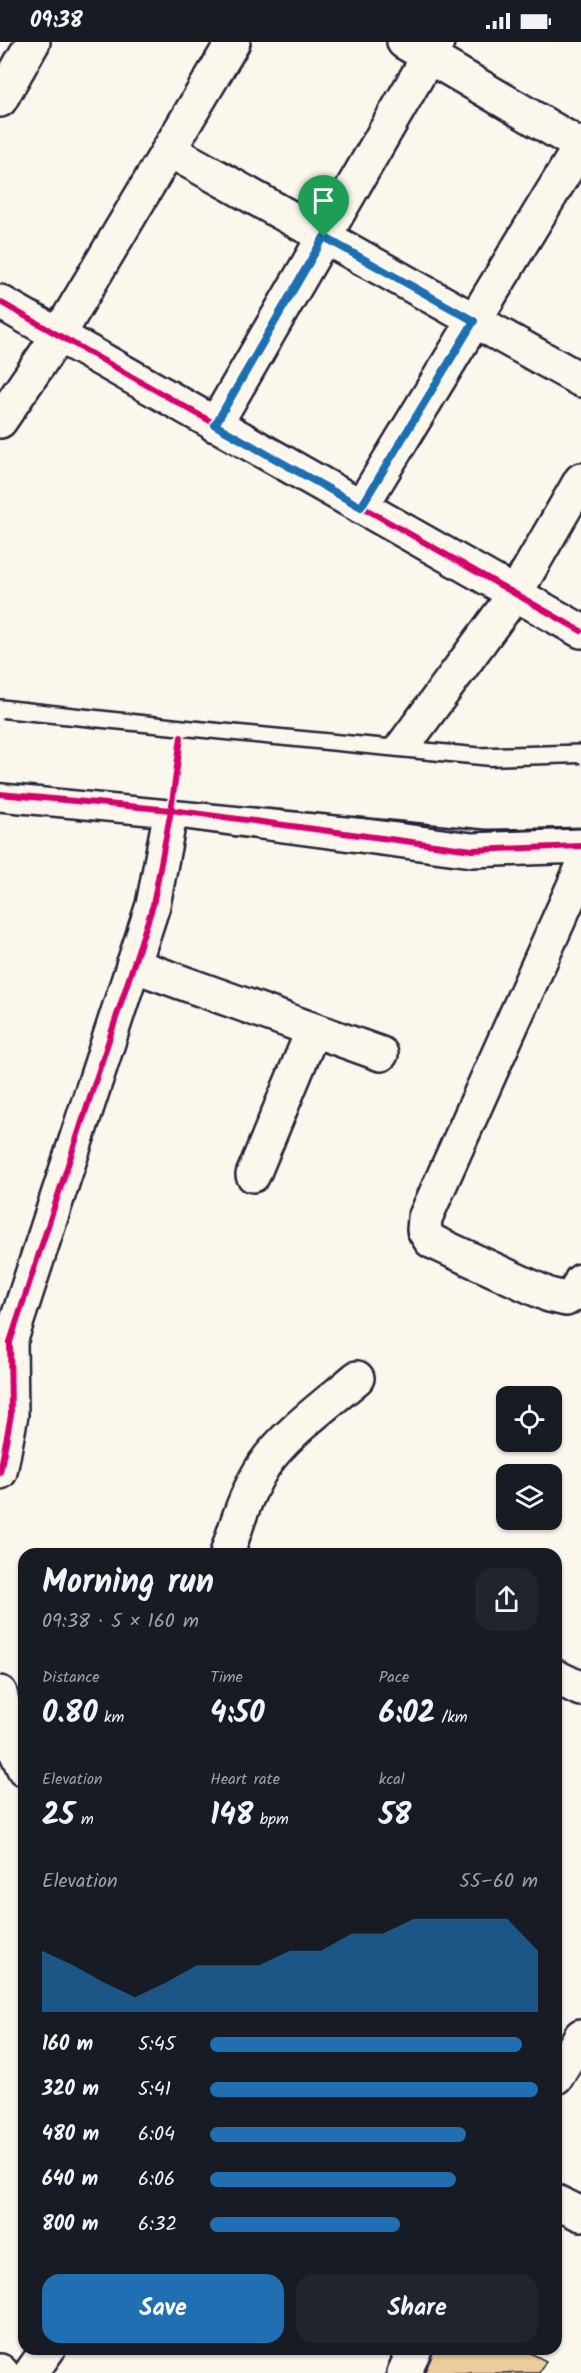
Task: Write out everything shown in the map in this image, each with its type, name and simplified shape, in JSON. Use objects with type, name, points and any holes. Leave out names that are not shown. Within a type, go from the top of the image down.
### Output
[{"type":"street","points":[[0,99],[33,42]]},
{"type":"street","points":[[0,421],[58,336],[233,42]]},
{"type":"street","points":[[215,425],[324,237],[423,47],[581,146],[361,507]]},
{"type":"street","points":[[169,150],[581,380]]},
{"type":"street","points":[[0,302],[581,631]]},
{"type":"street","points":[[395,757],[515,594],[581,480]]},
{"type":"street","points":[[0,717],[181,737],[478,765],[581,762]]},
{"type":"street","points":[[0,736],[489,783],[581,781]]},
{"type":"street","points":[[0,1472],[11,1415],[10,1342],[153,904],[171,810],[181,737]]},
{"type":"street","points":[[0,765],[488,812],[581,810]]},
{"type":"street","points":[[0,794],[171,810],[472,850],[581,846]]},
{"type":"street","points":[[581,870],[573,909],[425,1218],[424,1230],[431,1241],[549,1295],[566,1299],[576,1293],[581,1281]]},
{"type":"street","points":[[133,965],[381,1054]]},
{"type":"street","points":[[254,1175],[313,1030]]},
{"type":"street","points":[[229,1548],[244,1500],[278,1447],[357,1378]]},
{"type":"street","points":[[0,1693],[18,1756]]},
{"type":"street","points":[[562,2067],[581,2036]]},
{"type":"street","points":[[562,2205],[581,2214]]},
{"type":"street","points":[[31,2373],[44,2355]]},
{"type":"street","points":[[404,2373],[413,2355]]},
{"type":"building","points":[[424,2355],[534,2355],[546,2361],[539,2373],[414,2373]]},
{"type":"cycle path","points":[[0,302],[581,631]]},
{"type":"cycle path","points":[[0,1472],[11,1415],[10,1342],[153,905],[171,810],[181,737]]},
{"type":"cycle path","points":[[0,794],[171,810],[472,850],[581,846]]},
{"type":"route","points":[[324,237],[474,321],[361,507],[215,425],[324,237]]}]
